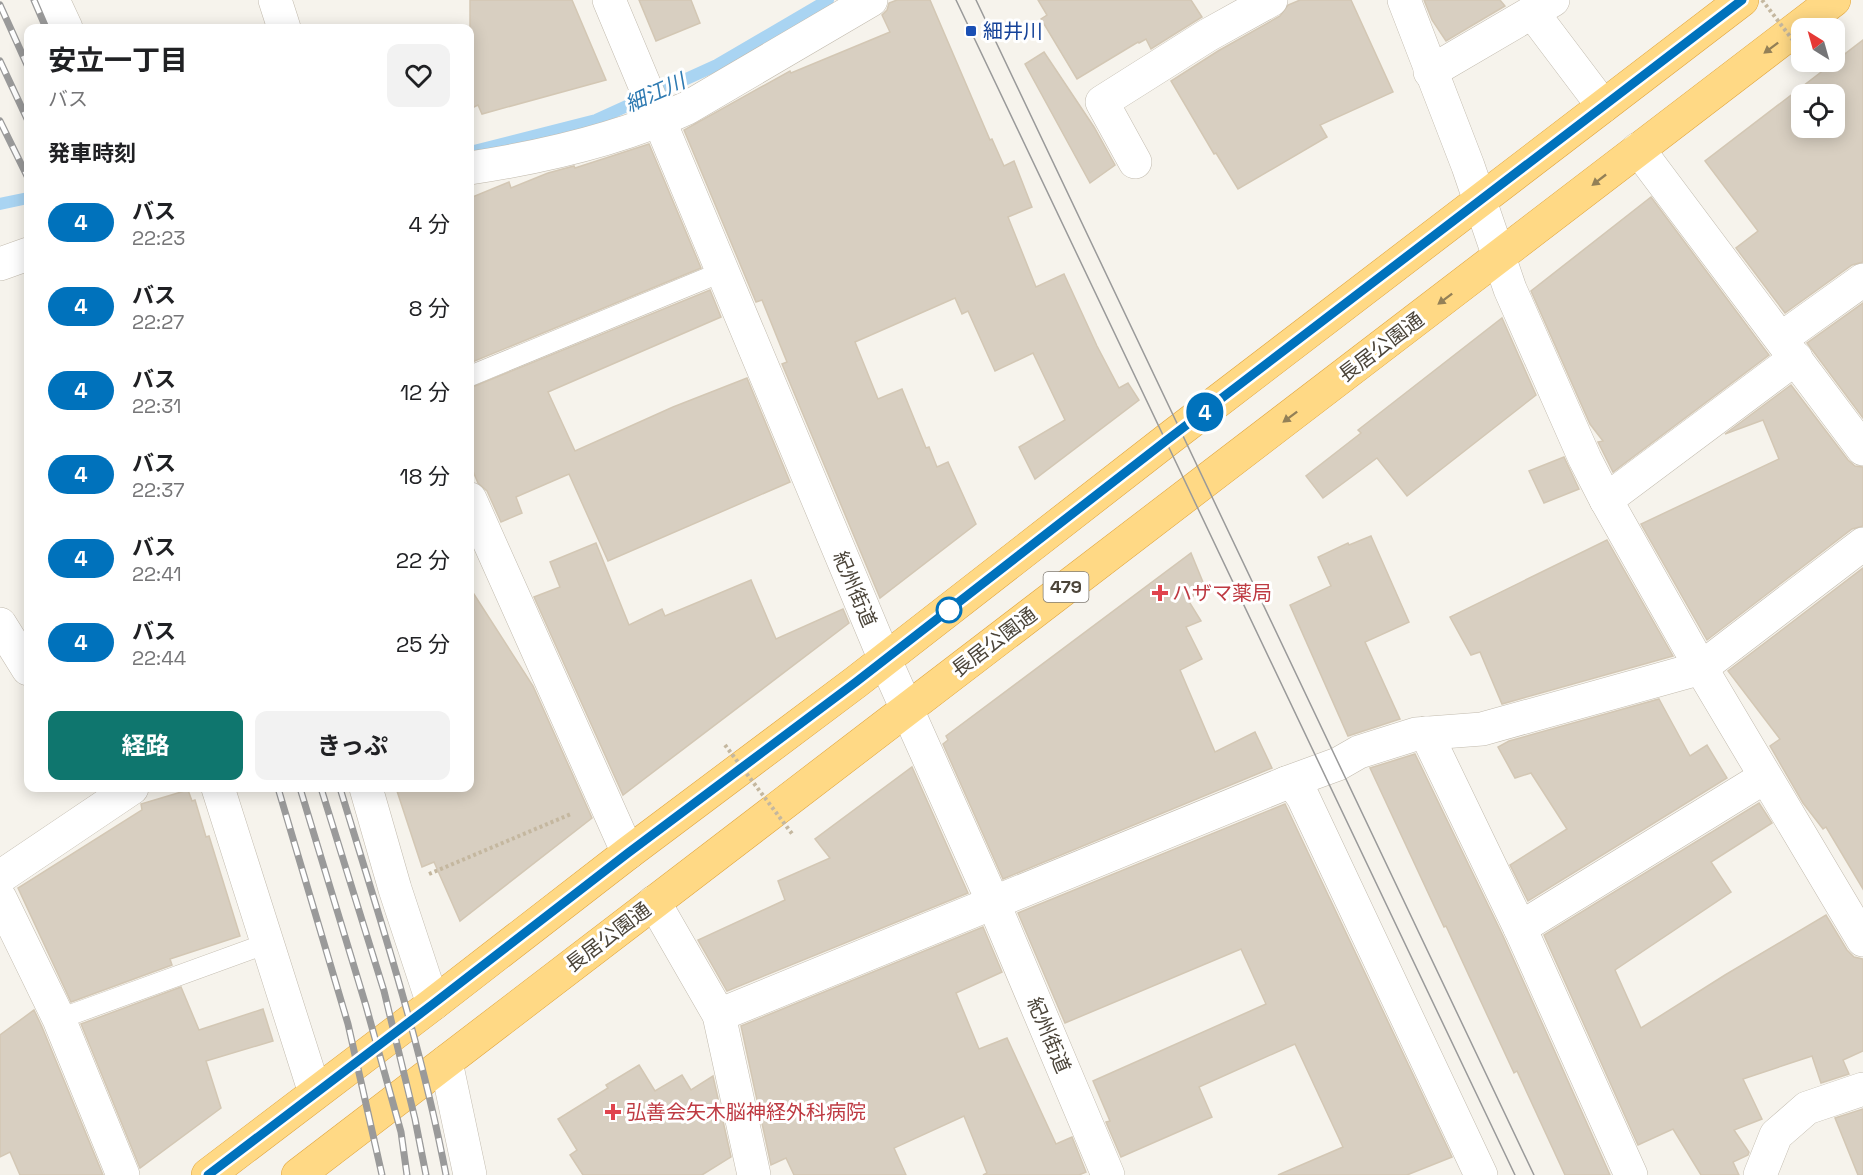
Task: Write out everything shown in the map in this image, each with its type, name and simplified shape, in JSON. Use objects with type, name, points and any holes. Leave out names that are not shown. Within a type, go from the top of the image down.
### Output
[{"type":"highway","name":"479","points":[[208,1175],[628,853],[885,660],[1167,440],[1742,0]]},
{"type":"highway","name":"長居公園通","points":[[298,1175],[329,1164],[446,1062],[1834,0]]},
{"type":"street","points":[[53,0],[64,24]]},
{"type":"street","points":[[275,0],[283,24]]},
{"type":"street","name":"紀州街道","points":[[609,0],[885,660],[993,902],[1108,1175]]},
{"type":"street","points":[[474,167],[534,158],[656,115],[687,108],[871,0]]},
{"type":"street","points":[[1136,162],[1102,102],[1208,35],[1271,0]]},
{"type":"street","points":[[1404,0],[1480,201],[1514,300],[1585,459],[1701,668],[1863,940]]},
{"type":"street","points":[[1430,72],[1542,6],[1603,106]]},
{"type":"street","points":[[1638,149],[1863,449]]},
{"type":"street","points":[[1606,500],[1789,348],[1863,280]]},
{"type":"street","points":[[474,521],[477,537],[628,853]]},
{"type":"street","points":[[719,1015],[1286,783],[1338,764],[1359,752],[1416,734],[1482,729],[1701,668],[1863,544]]},
{"type":"street","points":[[0,624],[24,663]]},
{"type":"street","points":[[1426,733],[1520,928],[1631,1175]]},
{"type":"street","points":[[1520,928],[1766,777]]},
{"type":"street","points":[[1286,783],[1296,787],[1303,796],[1469,1172]]},
{"type":"street","points":[[0,877],[116,792]]},
{"type":"street","points":[[219,792],[315,1093]]},
{"type":"street","points":[[367,792],[395,889],[433,1004]]},
{"type":"street","points":[[0,898],[59,1019],[123,1175]]},
{"type":"street","points":[[654,902],[719,1015],[753,1175]]},
{"type":"street","points":[[446,1062],[470,1175]]},
{"type":"street","points":[[1760,1175],[1776,1135],[1807,1107],[1863,1089]]},
{"type":"lane","points":[[474,374],[724,271]]},
{"type":"lane","points":[[59,1019],[267,943]]},
{"type":"path","points":[[1762,0],[1791,38]]},
{"type":"path","points":[[725,746],[793,835]]},
{"type":"path","points":[[395,889],[604,800]]},
{"type":"building","points":[[470,0],[572,0],[606,80],[482,114],[478,105],[474,107],[474,24],[470,24]]},
{"type":"building","points":[[639,0],[691,0],[700,23],[656,41]]},
{"type":"building","points":[[897,0],[930,0],[990,140],[992,139],[1004,166],[1014,161],[1032,207],[1008,217],[1036,287],[1064,274],[1119,388],[1128,383],[1139,400],[1035,479],[1019,447],[1065,420],[1033,353],[995,371],[968,311],[962,314],[955,298],[855,342],[878,399],[902,389],[926,448],[929,447],[937,467],[948,462],[976,524],[880,598],[782,364],[787,362],[762,300],[756,302],[684,130],[790,71],[791,73],[890,32],[882,15],[889,3]]},
{"type":"building","points":[[1038,0],[1191,0],[1202,17],[1151,49],[1146,39],[1138,42],[1077,79],[1041,19],[1047,15]]},
{"type":"building","points":[[1300,0],[1351,0],[1393,92],[1320,125],[1327,137],[1238,189],[1216,153],[1214,154],[1171,81],[1280,16],[1288,5]]},
{"type":"building","points":[[1424,0],[1500,0],[1505,6],[1446,41],[1432,20]]},
{"type":"building","points":[[1863,40],[1863,262],[1852,265],[1785,313],[1736,248],[1758,231],[1705,161],[1791,95],[1791,138],[1845,138],[1845,84],[1806,84],[1821,72],[1845,72],[1845,54]]},
{"type":"building","points":[[1044,52],[1094,127],[1115,165],[1090,183],[1025,64]]},
{"type":"building","points":[[649,144],[701,268],[474,361],[474,196],[509,182],[511,188],[548,173],[574,166],[575,168]]},
{"type":"building","points":[[1651,197],[1769,355],[1613,472],[1598,442],[1603,441],[1590,424],[1531,291]]},
{"type":"building","points":[[710,290],[721,317],[548,392],[575,451],[673,407],[747,378],[790,482],[608,561],[569,474],[516,497],[522,513],[501,522],[487,491],[478,483],[474,474],[474,386]]},
{"type":"building","points":[[1863,303],[1863,418],[1807,343]]},
{"type":"building","points":[[1502,318],[1536,395],[1407,496],[1377,458],[1323,498],[1306,476],[1361,433],[1358,430]]},
{"type":"building","points":[[1791,385],[1848,460],[1855,466],[1863,467],[1863,526],[1852,529],[1707,640],[1641,524],[1779,459],[1763,420],[1725,434]]},
{"type":"building","points":[[1564,457],[1579,489],[1544,503],[1529,471]]},
{"type":"building","points":[[1371,536],[1409,622],[1365,642],[1400,719],[1348,736],[1290,605],[1331,586],[1318,557],[1348,543],[1349,545]]},
{"type":"building","points":[[1607,540],[1673,656],[1502,704],[1480,652],[1471,655],[1450,617]]},
{"type":"building","points":[[596,543],[629,625],[662,609],[665,616],[751,580],[776,639],[843,609],[849,623],[623,795],[534,597],[560,587],[550,562]]},
{"type":"building","points":[[1191,553],[1205,587],[1188,600],[1201,621],[1186,627],[1202,659],[1180,670],[1215,752],[1255,732],[1272,768],[1003,879],[943,744],[948,740],[946,736]]},
{"type":"building","points":[[1863,568],[1863,889],[1826,827],[1823,829],[1803,803],[1770,746],[1780,739],[1728,671]]},
{"type":"building","points":[[474,594],[533,686],[592,818],[460,921],[434,862],[422,867],[397,792],[474,792]]},
{"type":"building","points":[[1659,699],[1690,756],[1707,745],[1727,778],[1528,901],[1510,865],[1567,829],[1531,773],[1515,778],[1498,747],[1509,741]]},
{"type":"building","points":[[1415,754],[1503,936],[1610,1175],[1565,1175],[1517,1071],[1514,1073],[1446,926],[1444,927],[1370,768]]},
{"type":"building","points":[[912,767],[968,893],[727,991],[698,940],[785,900],[778,881],[830,858],[815,839]]},
{"type":"building","points":[[181,792],[189,792],[192,801],[195,800],[206,837],[209,836],[240,936],[170,959],[172,965],[71,1002],[18,888],[142,810],[141,804]]},
{"type":"building","points":[[1759,803],[1772,823],[1711,862],[1731,892],[1615,970],[1641,1028],[1826,915],[1847,950],[1854,957],[1863,959],[1863,1051],[1843,1060],[1849,1074],[1821,1083],[1812,1056],[1743,1079],[1762,1119],[1734,1130],[1749,1152],[1748,1155],[1733,1162],[1739,1175],[1701,1175],[1673,1129],[1638,1145],[1544,935]]},
{"type":"building","points":[[1285,804],[1452,1157],[1407,1175],[1278,1175],[1343,1147],[1295,1044],[1199,1087],[1212,1117],[1121,1157],[1106,1122],[1110,1121],[1093,1081],[1266,1004],[1241,949],[1065,1023],[1018,913]]},
{"type":"building","points":[[983,927],[1002,972],[956,993],[979,1049],[1007,1038],[1056,1144],[1072,1137],[1086,1172],[1079,1175],[983,1175],[987,1173],[964,1116],[894,1148],[906,1175],[794,1175],[786,1158],[771,1165],[741,1026]]},
{"type":"building","points":[[181,987],[199,1030],[263,1009],[273,1041],[206,1061],[221,1108],[140,1168],[81,1024]]},
{"type":"building","points":[[34,1010],[103,1175],[20,1175],[10,1152],[0,1157],[0,1035]]},
{"type":"building","points":[[639,1065],[655,1091],[682,1075],[691,1090],[713,1076],[731,1157],[702,1175],[583,1175],[570,1155],[577,1150],[558,1119],[608,1088],[606,1085]]},
{"type":"building","points":[[1863,1109],[1863,1175],[1858,1175],[1835,1118]]},
{"type":"waterway","name":"細江川","points":[[474,151],[596,120],[717,65],[828,0]]},
{"type":"waterway","name":"細江川","points":[[0,204],[24,199]]},
{"type":"tram line","points":[[956,0],[1515,1175]]},
{"type":"tram line","points":[[976,0],[1534,1175]]},
{"type":"railway","points":[[34,0],[44,24]]},
{"type":"railway","points":[[0,5],[24,58]]},
{"type":"railway","points":[[0,61],[24,112]]},
{"type":"railway","points":[[0,121],[24,170]]},
{"type":"railway","points":[[279,792],[348,1024],[382,1175]]},
{"type":"railway","points":[[301,792],[366,1006],[401,1132],[407,1175]]},
{"type":"railway","points":[[322,792],[384,991],[426,1175]]},
{"type":"railway","points":[[341,792],[412,1028],[446,1175]]},
{"type":"bus line","name":"4","points":[[208,1175],[628,853],[914,638],[1167,440],[1742,0]]},
{"type":"place","name":"細井川","points":[[971,31]]},
{"type":"place","name":"ハザマ薬局","points":[[1160,593]]},
{"type":"place","name":"弘善会矢木脳神経外科病院","points":[[613,1112]]}]
